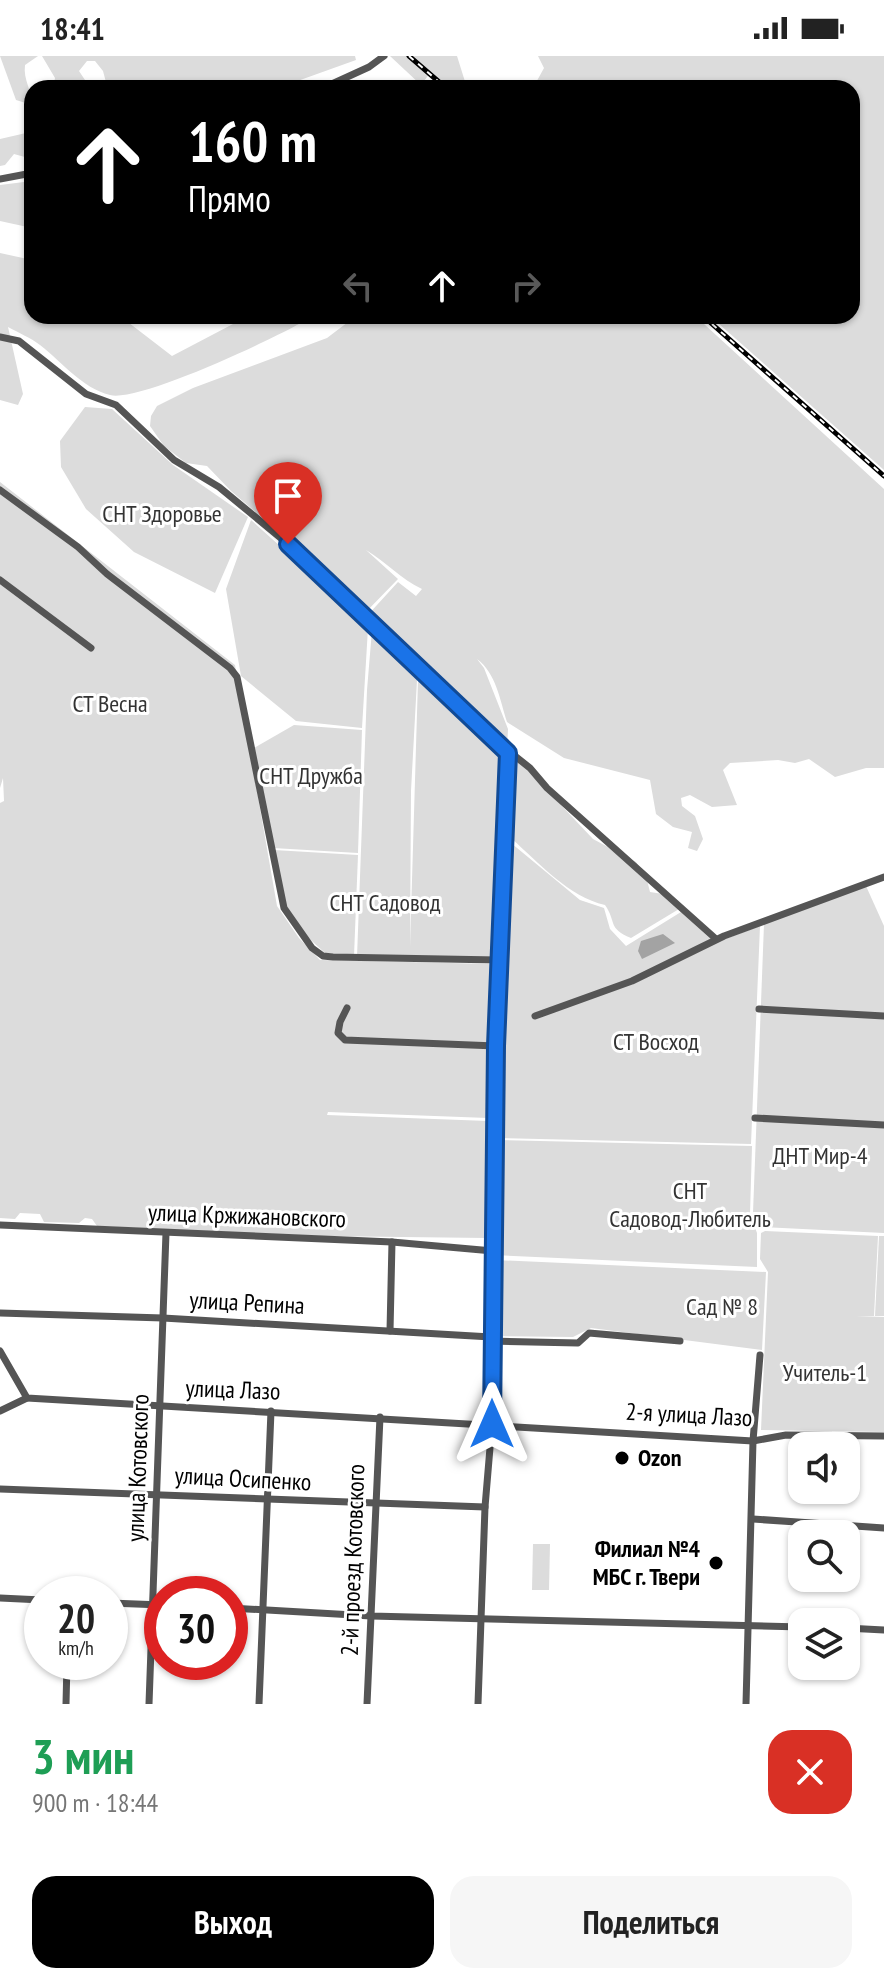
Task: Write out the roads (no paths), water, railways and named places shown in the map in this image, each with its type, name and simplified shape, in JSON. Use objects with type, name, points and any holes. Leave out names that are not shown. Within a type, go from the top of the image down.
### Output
[{"type":"street","points":[[341,80],[384,56]]},
{"type":"street","points":[[0,179],[24,174]]},
{"type":"street","points":[[0,337],[19,341],[86,394],[116,405],[174,460],[219,487],[288,544],[508,753],[530,768],[547,788],[716,939]]},
{"type":"street","points":[[0,490],[78,547],[107,574],[230,668],[237,677],[284,908],[312,948],[323,956],[333,957],[498,960]]},
{"type":"street","points":[[0,580],[91,648]]},
{"type":"street","points":[[478,1704],[479,1618],[492,1424],[498,960],[508,753]]},
{"type":"street","points":[[535,1016],[632,981],[716,939],[884,877]]},
{"type":"street","points":[[347,1008],[338,1033],[345,1040],[496,1046]]},
{"type":"street","points":[[759,1009],[884,1016]]},
{"type":"street","points":[[755,1118],[884,1125]]},
{"type":"street","name":"улица Кржижановского","points":[[0,1225],[392,1242],[493,1251]]},
{"type":"street","name":"улица Котовского","points":[[153,1576],[166,1233]]},
{"type":"street","points":[[390,1331],[392,1242]]},
{"type":"street","name":"улица Репина","points":[[0,1313],[163,1318],[578,1343],[589,1333],[680,1341]]},
{"type":"street","points":[[0,1351],[27,1398],[0,1411]]},
{"type":"street","points":[[746,1704],[753,1441],[760,1355]]},
{"type":"street","name":"улица Лазо","points":[[27,1398],[492,1424]]},
{"type":"street","points":[[259,1704],[271,1411]]},
{"type":"street","name":"2-й проезд Котовского","points":[[367,1704],[380,1417]]},
{"type":"street","name":"2-я улица Лазо","points":[[492,1424],[753,1441],[786,1435],[884,1436]]},
{"type":"street","name":"улица Осипенко","points":[[0,1489],[485,1507]]},
{"type":"street","points":[[753,1519],[884,1528]]},
{"type":"street","points":[[0,1598],[24,1599]]},
{"type":"street","points":[[248,1609],[371,1616],[788,1627]]},
{"type":"street","points":[[860,1629],[884,1630]]},
{"type":"street","points":[[66,1704],[67,1680]]},
{"type":"street","name":"улица Котовского","points":[[149,1704],[150,1680]]},
{"type":"railway","points":[[409,56],[437,80]]},
{"type":"railway","points":[[712,324],[884,476]]},
{"type":"place","name":"Ozon","points":[[622,1458]]},
{"type":"place","name":"Филиал №4 МБС г. Твери","points":[[716,1563]]},
{"type":"park label","name":"СНТ Здоровье","points":[[162,514]]},
{"type":"park label","name":"СТ Весна","points":[[110,704]]},
{"type":"park label","name":"СНТ Дружба","points":[[311,776]]},
{"type":"park label","name":"СНТ Садовод","points":[[385,903]]},
{"type":"park label","name":"СТ Восход","points":[[656,1042]]},
{"type":"park label","name":"ДНТ Мир-4","points":[[820,1156]]},
{"type":"park label","name":"СНТ Садовод-Любитель","points":[[690,1205]]},
{"type":"park label","name":"Сад № 8","points":[[722,1307]]},
{"type":"park label","name":"Учитель-1","points":[[825,1373]]}]
